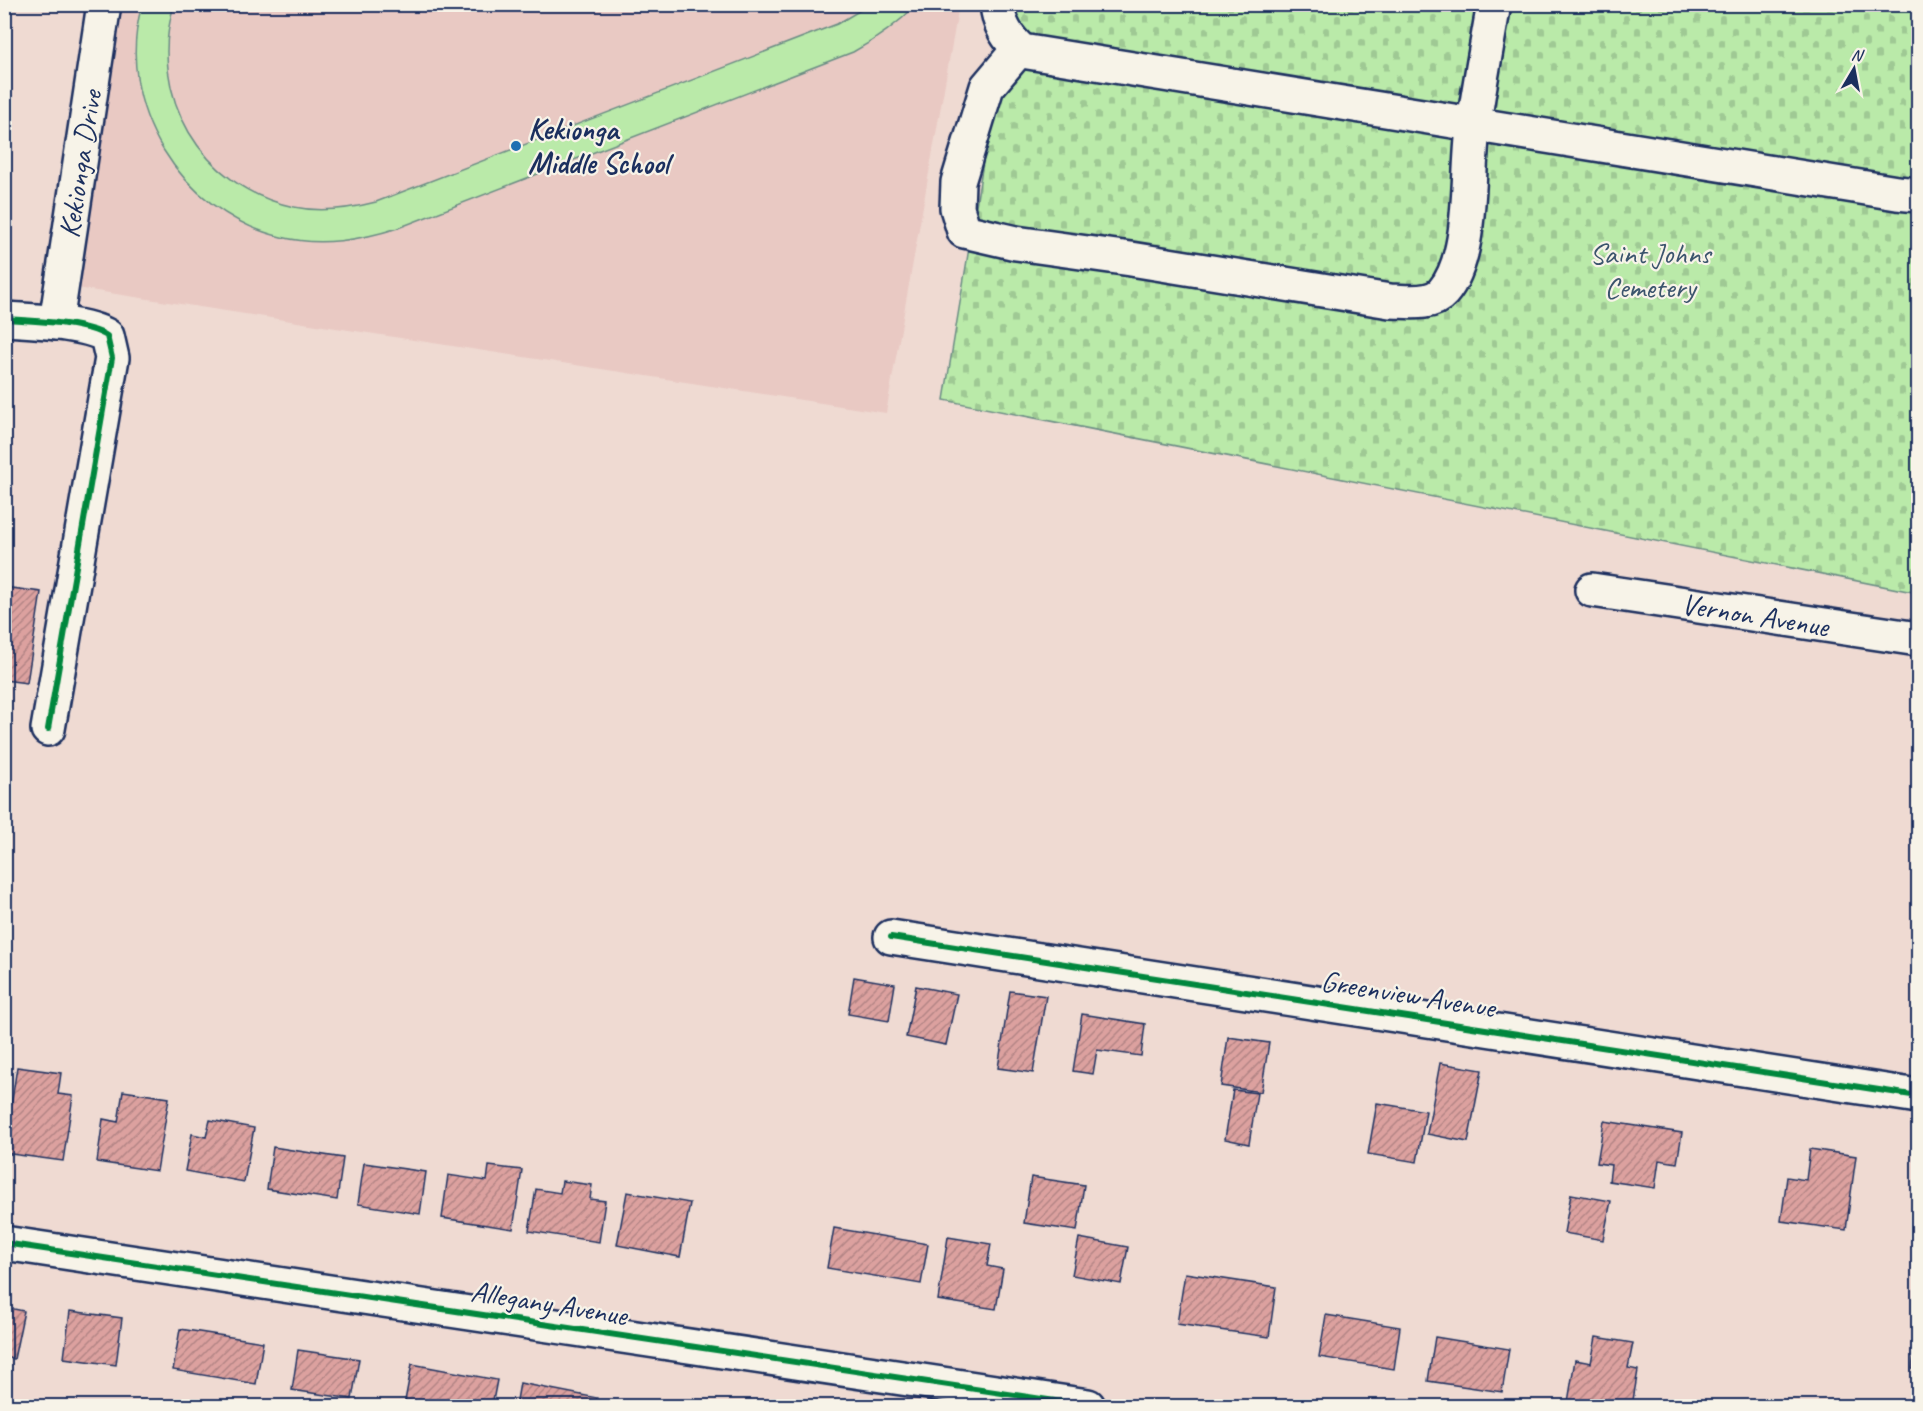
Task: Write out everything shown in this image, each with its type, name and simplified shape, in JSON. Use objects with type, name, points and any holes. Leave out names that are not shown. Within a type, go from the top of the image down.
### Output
[{"type":"street","name":"Kekionga Drive","points":[[56,323],[104,4]]},
{"type":"street","points":[[997,4],[998,19],[1012,42],[1022,51],[1918,195]]},
{"type":"street","points":[[1022,51],[1014,55],[987,87],[958,182],[957,208],[964,231],[1016,243],[1131,259],[1390,301],[1423,302],[1442,294],[1458,267],[1465,232],[1473,125],[1494,4]]},
{"type":"street","points":[[4,319],[56,323],[98,330],[107,336],[112,358],[48,729]]},
{"type":"street","name":"Vernon Avenue","points":[[1592,590],[1918,639]]},
{"type":"street","name":"Greenview Avenue","points":[[891,937],[1918,1095]]},
{"type":"street","name":"Allegany Avenue","points":[[4,1244],[1088,1407]]},
{"type":"shaded area","name":"Kekionga Middle School","points":[[121,5],[959,5],[886,413],[77,288]]},
{"type":"green space","points":[[142,5],[174,5],[168,38],[168,71],[176,103],[189,132],[208,158],[232,180],[261,197],[294,207],[325,210],[376,202],[837,24],[869,5],[916,5],[886,31],[853,52],[398,228],[355,239],[311,242],[281,237],[245,224],[213,205],[185,179],[163,150],[147,116],[137,80],[136,43]]},
{"type":"green space","name":"Saint Johns Cemetery","points":[[1009,5],[1918,5],[1918,593],[944,400]]},
{"type":"building","points":[[4,587],[41,592],[27,683],[4,680]]},
{"type":"building","points":[[854,977],[895,984],[889,1021],[848,1014]]},
{"type":"building","points":[[916,986],[957,994],[946,1045],[906,1037]]},
{"type":"building","points":[[1010,991],[1046,996],[1033,1073],[998,1068]]},
{"type":"building","points":[[1082,1014],[1145,1024],[1141,1056],[1097,1050],[1093,1074],[1073,1071]]},
{"type":"building","points":[[1228,1037],[1269,1043],[1261,1092],[1221,1086]]},
{"type":"building","points":[[1440,1063],[1482,1070],[1468,1142],[1427,1134]]},
{"type":"building","points":[[17,1067],[61,1073],[58,1094],[73,1096],[63,1161],[4,1153]]},
{"type":"building","points":[[1233,1090],[1257,1093],[1249,1144],[1225,1139]]},
{"type":"building","points":[[123,1091],[169,1098],[157,1171],[97,1162],[103,1119],[118,1122]]},
{"type":"building","points":[[1377,1103],[1426,1111],[1417,1162],[1368,1154]]},
{"type":"building","points":[[210,1120],[254,1128],[244,1182],[185,1171],[192,1134],[206,1137]]},
{"type":"building","points":[[1604,1121],[1682,1133],[1677,1163],[1659,1160],[1655,1188],[1609,1181],[1611,1165],[1597,1163]]},
{"type":"building","points":[[273,1147],[343,1158],[337,1200],[267,1189]]},
{"type":"building","points":[[1810,1149],[1856,1156],[1846,1230],[1781,1221],[1787,1177],[1806,1180]]},
{"type":"building","points":[[364,1163],[426,1172],[420,1214],[358,1204]]},
{"type":"building","points":[[489,1166],[522,1170],[513,1229],[442,1218],[448,1175],[487,1181]]},
{"type":"building","points":[[1031,1177],[1084,1185],[1077,1231],[1024,1223]]},
{"type":"building","points":[[562,1181],[592,1185],[590,1199],[605,1201],[599,1242],[529,1231],[536,1189],[560,1193]]},
{"type":"building","points":[[627,1192],[690,1203],[680,1257],[617,1245]]},
{"type":"building","points":[[1571,1194],[1611,1201],[1603,1240],[1564,1233]]},
{"type":"building","points":[[834,1228],[928,1244],[921,1284],[827,1268]]},
{"type":"building","points":[[948,1237],[991,1244],[987,1266],[1003,1269],[996,1309],[938,1300]]},
{"type":"building","points":[[1079,1238],[1128,1247],[1121,1284],[1072,1275]]},
{"type":"building","points":[[1185,1273],[1276,1287],[1269,1337],[1177,1324]]},
{"type":"building","points":[[4,1307],[24,1311],[14,1359],[4,1357]]},
{"type":"building","points":[[70,1311],[122,1318],[116,1365],[64,1358]]},
{"type":"building","points":[[1326,1315],[1400,1327],[1394,1369],[1319,1357]]},
{"type":"building","points":[[180,1329],[263,1342],[256,1384],[173,1370]]},
{"type":"building","points":[[1435,1337],[1509,1349],[1502,1392],[1428,1381]]},
{"type":"building","points":[[1596,1337],[1633,1343],[1628,1368],[1638,1370],[1632,1406],[1596,1406],[1568,1402],[1575,1360],[1591,1363]]},
{"type":"building","points":[[1916,1337],[1918,1337],[1918,1370],[1912,1369]]},
{"type":"building","points":[[298,1350],[359,1359],[352,1399],[292,1390]]},
{"type":"building","points":[[412,1364],[497,1380],[492,1406],[404,1406]]},
{"type":"building","points":[[520,1383],[597,1398],[595,1406],[516,1406]]},
{"type":"building","points":[[635,1403],[657,1406],[635,1406]]},
{"type":"cycle path","points":[[4,319],[57,323],[97,331],[107,336],[112,358],[48,729]]},
{"type":"cycle path","points":[[891,937],[1918,1096]]},
{"type":"cycle path","points":[[4,1243],[1088,1406]]},
{"type":"place","name":"Kekionga Middle School","points":[[516,146]]}]
